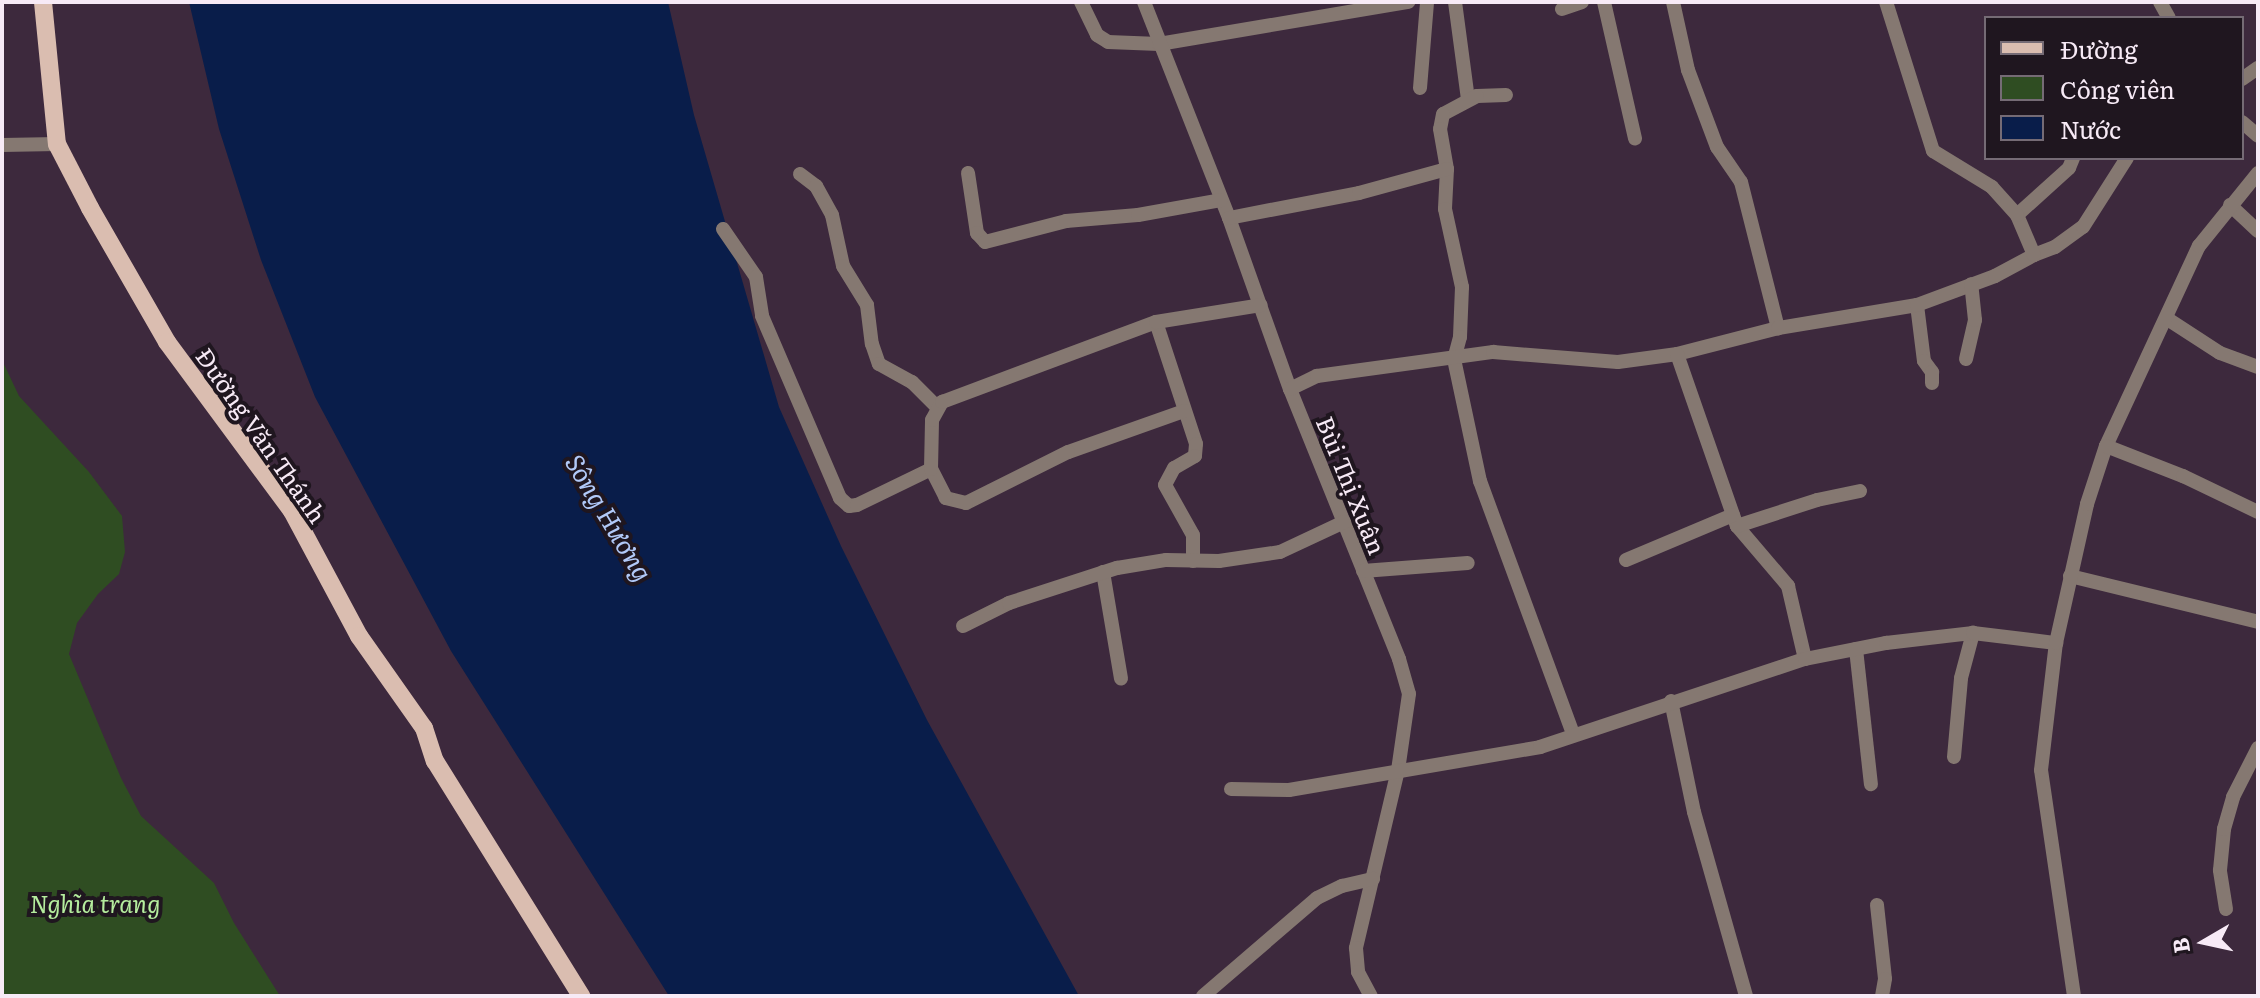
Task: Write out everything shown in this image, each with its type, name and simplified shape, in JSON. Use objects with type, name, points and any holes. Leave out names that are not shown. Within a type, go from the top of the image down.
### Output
[{"type":"main road","name":"Đường Văn Thánh","points":[[43,2],[57,144],[131,284],[167,342],[292,511],[359,636],[424,728],[435,761],[581,996]]},
{"type":"street","points":[[1081,2],[1097,35],[1108,42],[1159,44],[1408,2]]},
{"type":"street","name":"Bùi Thị Xuân","points":[[1144,2],[1229,218],[1290,389],[1399,659],[1409,694],[1398,770],[1356,948],[1358,972],[1371,996]]},
{"type":"street","points":[[1420,88],[1427,2]]},
{"type":"street","points":[[1455,2],[1468,99]]},
{"type":"street","points":[[1562,9],[1582,2]]},
{"type":"street","points":[[1604,2],[1635,139]]},
{"type":"street","points":[[1673,2],[1688,70],[1717,147],[1741,182],[1778,328]]},
{"type":"street","points":[[1886,2],[1933,151],[1992,187],[2017,215],[2034,255]]},
{"type":"street","points":[[1506,95],[1468,99],[1443,114],[1440,129],[1447,169],[1445,209],[1462,287],[1460,337],[1454,359],[1480,481],[1573,734]]},
{"type":"street","points":[[2,145],[57,144]]},
{"type":"street","points":[[2017,215],[2069,168],[2072,160]]},
{"type":"street","points":[[1290,389],[1317,376],[1493,352],[1618,362],[1677,354],[1778,328],[1917,305],[1995,276],[2055,247],[2083,227],[2126,160]]},
{"type":"street","points":[[1229,218],[1377,189],[1447,169]]},
{"type":"street","points":[[968,173],[977,233],[985,242],[1066,221],[1138,215],[1221,200]]},
{"type":"street","points":[[2074,996],[2041,770],[2056,643],[2070,576],[2087,504],[2106,446],[2199,246],[2258,173]]},
{"type":"street","points":[[800,174],[816,186],[832,215],[843,266],[867,305],[872,344],[879,364],[912,382],[937,407]]},
{"type":"street","points":[[2230,205],[2258,231]]},
{"type":"street","points":[[723,229],[756,277],[762,316],[840,498],[849,506],[857,505],[931,469]]},
{"type":"street","points":[[1966,359],[1975,320],[1971,284]]},
{"type":"street","points":[[1184,411],[1068,452],[966,503],[946,498],[931,469],[930,436],[937,407],[955,396],[1156,322],[1261,305]]},
{"type":"street","points":[[1917,305],[1924,361],[1932,372],[1932,383]]},
{"type":"street","points":[[2166,318],[2220,353],[2258,367]]},
{"type":"street","points":[[1156,322],[1197,451],[1190,460],[1174,468],[1165,485],[1193,535],[1193,561]]},
{"type":"street","points":[[1677,354],[1735,520],[1788,586],[1805,659]]},
{"type":"street","points":[[2106,446],[2183,476],[2258,512]]},
{"type":"street","points":[[1626,560],[1735,520],[1860,491]]},
{"type":"street","points":[[963,626],[1009,603],[1103,572],[1142,562],[1219,561],[1280,552],[1344,522]]},
{"type":"street","points":[[1363,571],[1468,563]]},
{"type":"street","points":[[1103,572],[1121,678]]},
{"type":"street","points":[[2070,576],[2258,622]]},
{"type":"street","points":[[1231,789],[1289,790],[1540,747],[1805,659],[1856,649],[1973,633],[2056,643]]},
{"type":"street","points":[[1954,757],[1961,678],[1973,633]]},
{"type":"street","points":[[1856,649],[1871,784]]},
{"type":"street","points":[[1671,701],[1694,812],[1746,996]]},
{"type":"street","points":[[2226,909],[2220,870],[2224,829],[2233,797],[2258,748]]},
{"type":"street","points":[[1203,996],[1317,898],[1342,886],[1373,879]]},
{"type":"street","points":[[1877,905],[1885,979],[1882,996]]},
{"type":"green space","name":"Nghĩa trang","points":[[2,360],[19,396],[89,472],[122,516],[125,552],[119,574],[98,594],[77,623],[69,654],[121,778],[141,816],[214,883],[234,923],[280,996],[2,996]]},
{"type":"water","name":"Sông Hương","points":[[189,2],[668,2],[694,115],[779,407],[841,546],[927,720],[1079,996],[669,996],[451,651],[315,397],[261,260],[219,129]]}]
